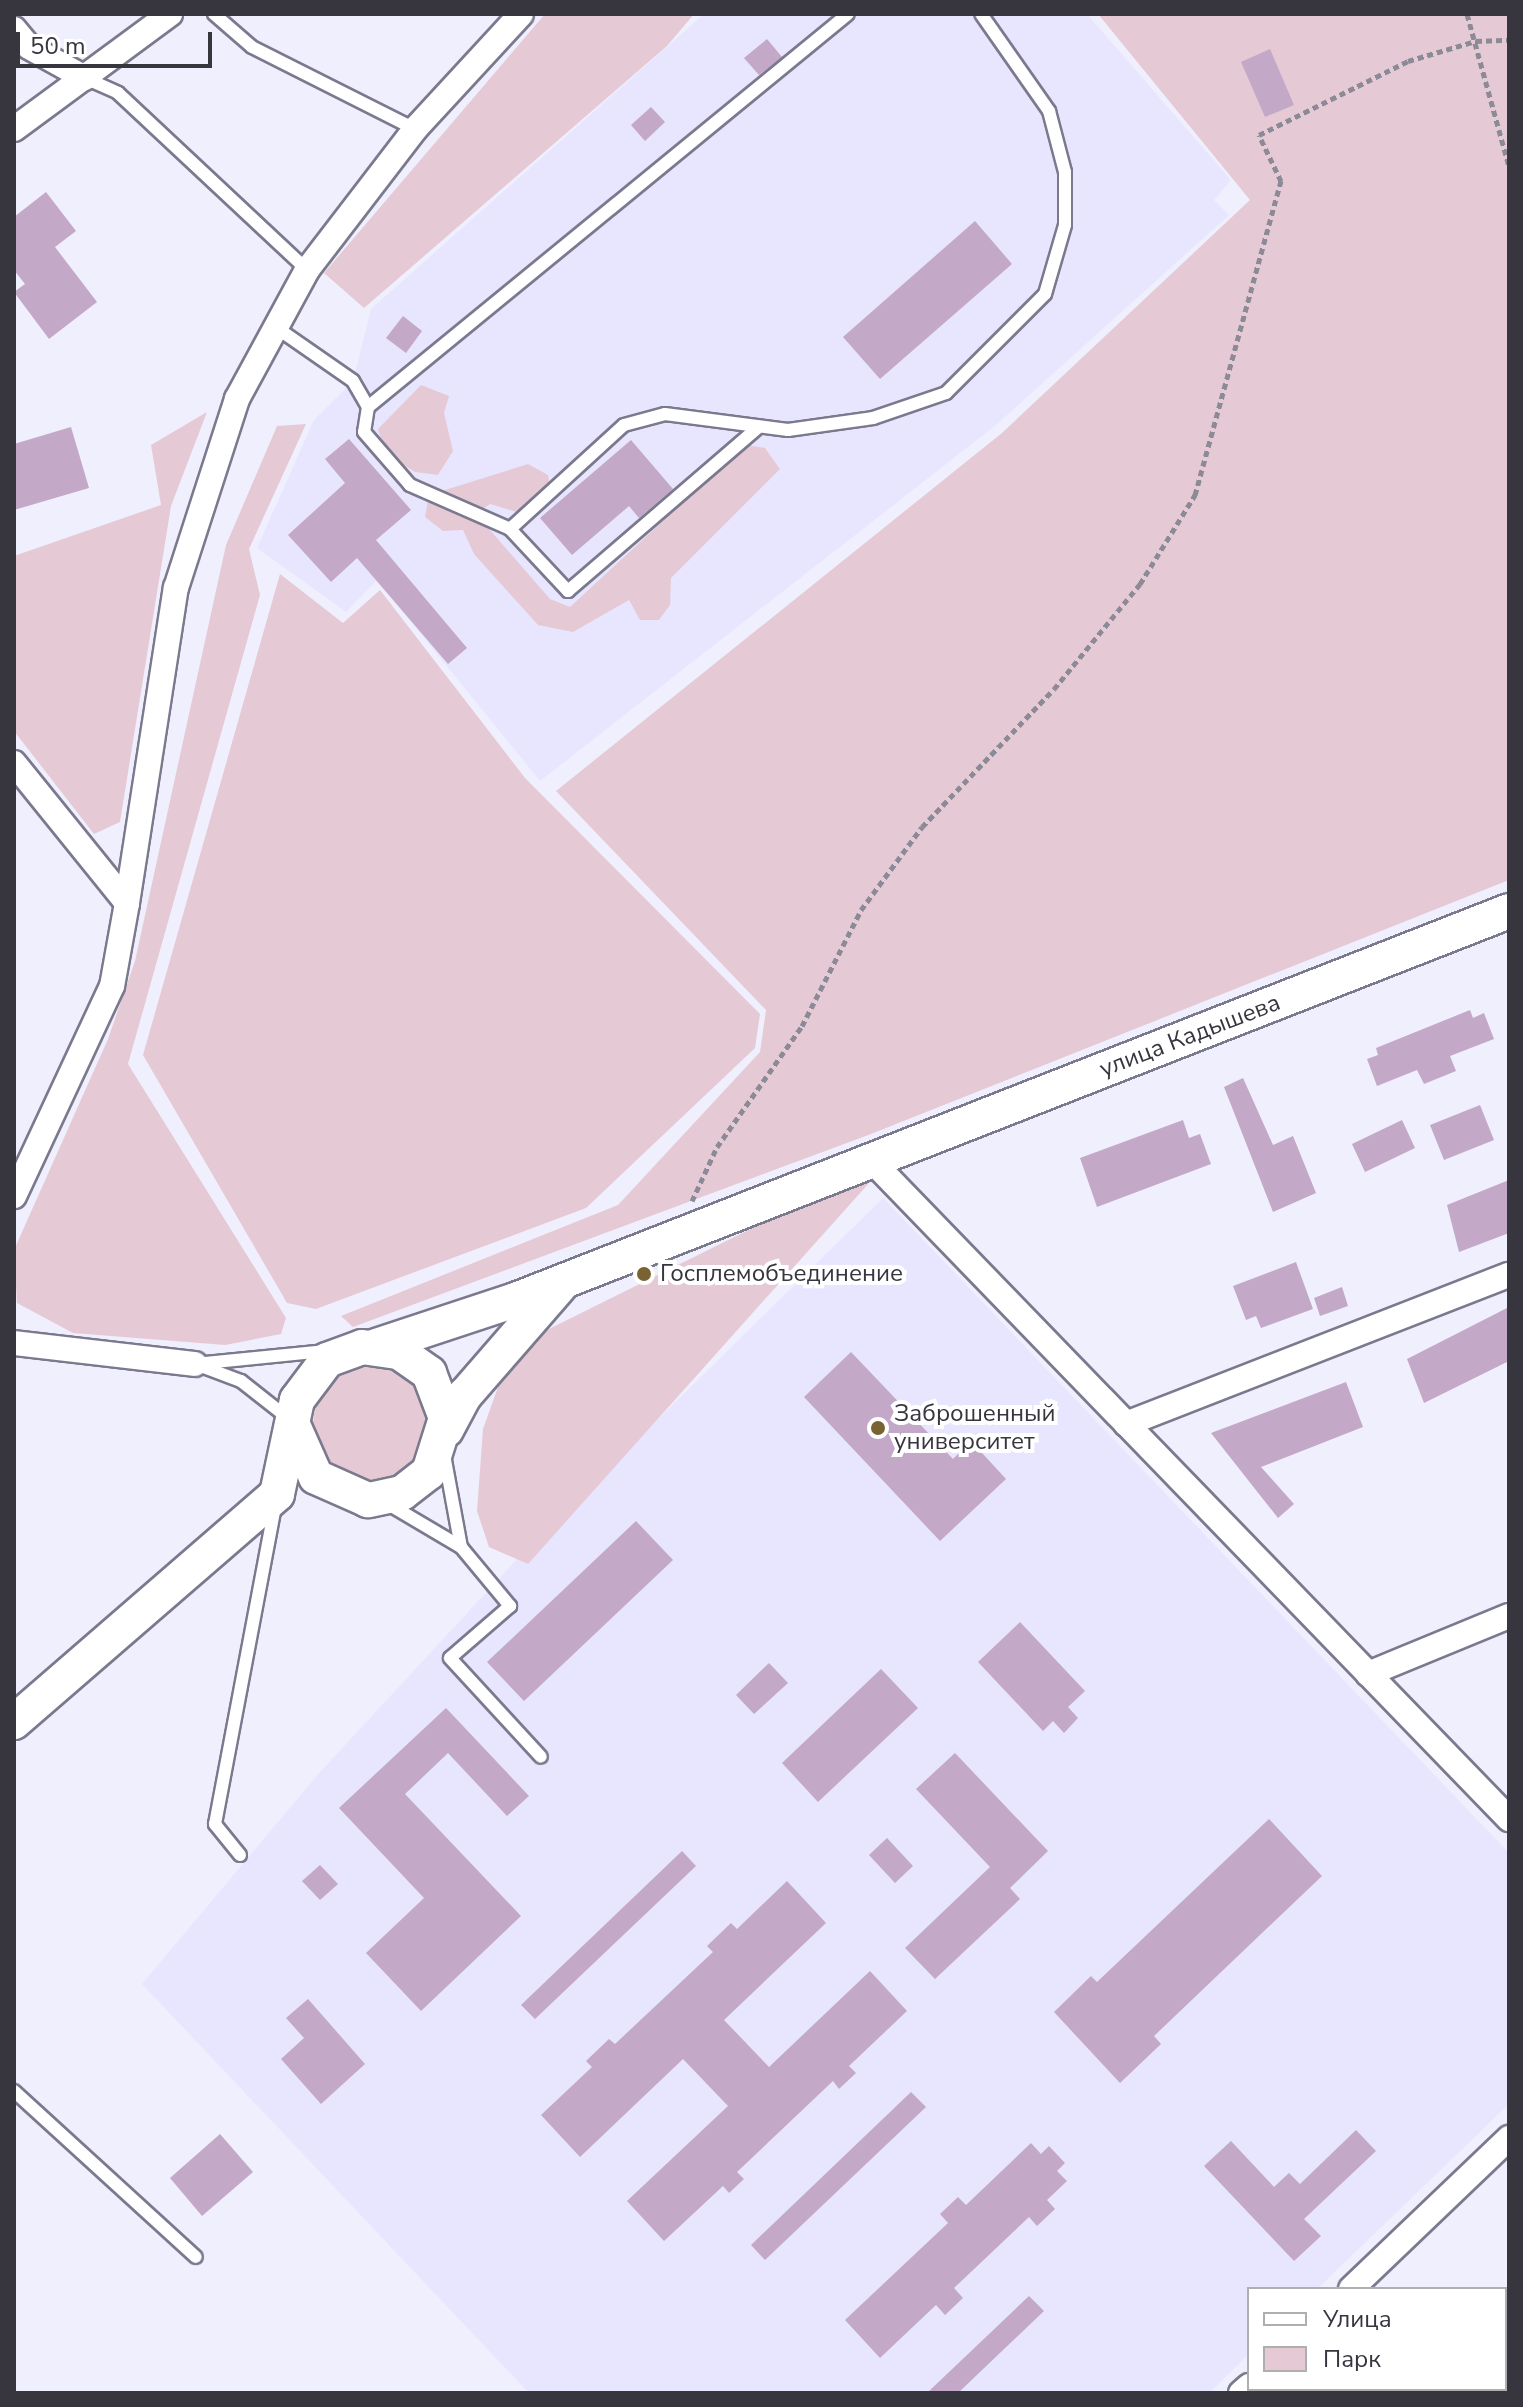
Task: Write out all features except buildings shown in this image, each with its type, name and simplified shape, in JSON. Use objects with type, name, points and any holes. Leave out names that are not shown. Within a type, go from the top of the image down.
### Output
[{"type":"street","points":[[14,129],[170,14]]},
{"type":"street","points":[[14,1196],[112,986],[190,529],[237,399],[307,270],[415,129],[521,14]]},
{"type":"street","points":[[14,29],[29,47],[85,78]]},
{"type":"street","points":[[14,763],[127,903]]},
{"type":"street","name":"улица Кадышева","points":[[363,1348],[518,1299],[1509,911]]},
{"type":"street","points":[[872,1161],[1509,1819]]},
{"type":"street","points":[[1126,1424],[1509,1275]]},
{"type":"street","points":[[277,1494],[357,1498],[421,1480],[465,1395],[565,1281]]},
{"type":"street","points":[[14,1343],[195,1364]]},
{"type":"street","points":[[14,1722],[277,1494],[308,1377],[363,1348],[410,1357],[429,1373],[441,1394],[446,1430]]},
{"type":"street","points":[[293,1425],[308,1469],[357,1498]]},
{"type":"street","points":[[1368,1674],[1509,1616]]},
{"type":"street","points":[[1353,2287],[1509,2138]]},
{"type":"lane","points":[[214,14],[252,47],[415,129]]},
{"type":"lane","points":[[368,407],[848,14]]},
{"type":"lane","points":[[510,529],[624,425],[665,414],[788,430],[873,418],[946,393],[1045,294],[1065,225],[1065,172],[1049,111],[981,14]]},
{"type":"lane","points":[[85,78],[118,93],[307,270]]},
{"type":"lane","points":[[274,326],[353,381],[368,407],[364,432],[410,485],[510,529],[568,591],[759,427]]},
{"type":"lane","points":[[195,1364],[363,1348]]},
{"type":"lane","points":[[195,1364],[241,1381],[293,1425]]},
{"type":"lane","points":[[446,1430],[445,1473],[461,1547]]},
{"type":"lane","points":[[240,1855],[215,1824],[277,1494]]},
{"type":"lane","points":[[357,1498],[401,1508],[461,1547],[510,1606],[450,1658],[541,1757]]},
{"type":"lane","points":[[16,2099],[196,2257]]},
{"type":"path","points":[[1467,14],[1509,166]]},
{"type":"path","points":[[676,1238],[717,1147],[802,1026],[861,910],[922,827],[1054,689],[1140,584],[1195,495],[1281,181],[1259,135],[1408,61],[1476,41],[1509,40]]},
{"type":"shaded area","points":[[704,14],[1087,14],[1231,180],[1214,200],[1229,215],[996,425],[540,781],[377,580],[346,612],[257,548],[314,420],[353,381],[371,309]]},
{"type":"shaded area","points":[[883,1198],[1509,1853],[1509,2104],[1319,2287],[1247,2287],[1247,2356],[1209,2393],[529,2393],[142,1984],[320,1772],[531,1544]]},
{"type":"green space","points":[[545,14],[694,14],[667,46],[364,308],[324,273]]},
{"type":"green space","points":[[1098,14],[1509,14],[1509,880],[871,1134],[353,1327],[341,1316],[618,1205],[760,1052],[766,1010],[556,791],[1002,433],[1250,200]]},
{"type":"green space","points":[[421,385],[449,396],[444,413],[453,451],[438,475],[415,472],[385,453],[378,429]]},
{"type":"green space","points":[[207,412],[171,506],[120,822],[94,834],[14,731],[14,556],[161,505],[151,445]]},
{"type":"green space","points":[[306,424],[249,549],[260,595],[128,1064],[286,1318],[281,1334],[225,1345],[73,1333],[17,1303],[14,1250],[108,1039],[135,961],[226,545],[277,426]]},
{"type":"green space","points":[[745,445],[765,448],[780,469],[671,578],[670,605],[659,620],[640,620],[629,600],[573,632],[538,625],[474,554],[463,530],[443,531],[425,517],[429,495],[528,464],[548,475],[551,495],[520,513],[490,504],[476,514],[550,599],[570,607]]},
{"type":"green space","points":[[280,574],[343,623],[380,590],[525,778],[760,1014],[755,1048],[586,1208],[316,1309],[287,1303],[143,1055]]},
{"type":"green space","points":[[878,1173],[528,1564],[489,1547],[477,1511],[483,1429],[498,1387],[547,1330],[857,1176]]},
{"type":"green space","points":[[371,1367],[393,1372],[412,1384],[424,1403],[429,1425],[424,1447],[412,1466],[393,1478],[371,1483],[349,1478],[330,1466],[318,1447],[313,1425],[318,1403],[330,1384],[349,1372]]},
{"type":"place","name":"Госплемобъединение","points":[[644,1274]]},
{"type":"place","name":"Заброшенный университет","points":[[878,1428]]}]
